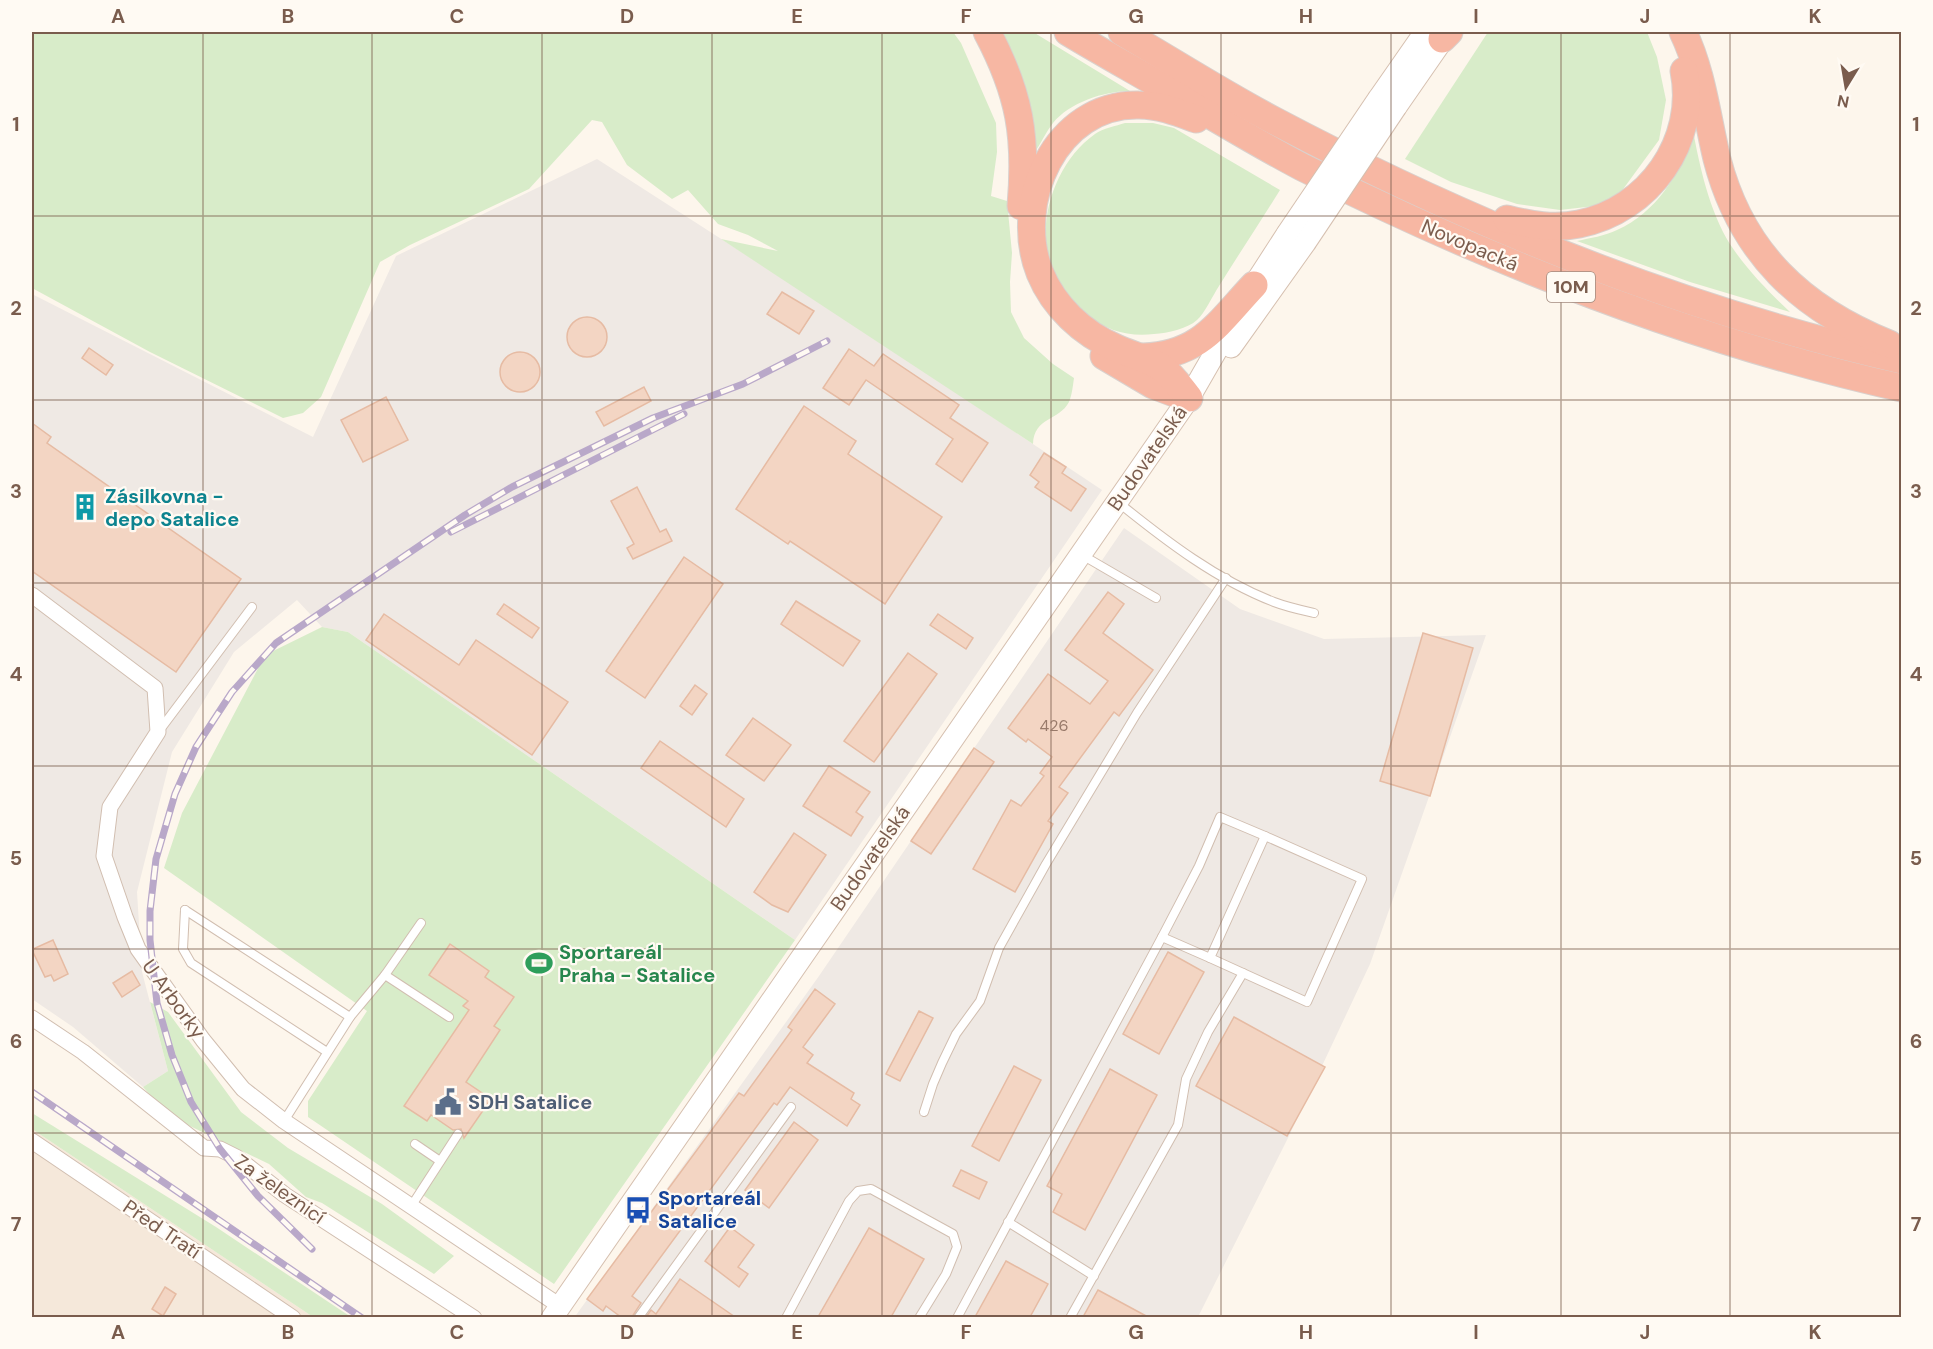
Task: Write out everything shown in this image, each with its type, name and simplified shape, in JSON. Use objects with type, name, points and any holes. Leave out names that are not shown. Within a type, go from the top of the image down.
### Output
[{"type":"highway","points":[[987,32],[1003,61],[1020,115],[1024,166],[1020,228],[1022,250],[1037,293],[1068,331],[1088,346],[1153,385],[1189,398]]},
{"type":"highway","name":"Novopacká","points":[[1068,32],[1300,166],[1418,223],[1515,265],[1668,323],[1799,363],[1902,388]]},
{"type":"highway","name":"Novopacká","points":[[1122,32],[1269,117],[1450,207],[1524,240],[1683,298],[1810,337],[1902,360]]},
{"type":"highway","points":[[1450,207],[1527,224],[1560,226],[1593,220],[1632,201],[1664,169],[1679,140],[1683,125],[1686,109],[1685,78],[1682,61],[1670,32]]},
{"type":"highway","points":[[1683,32],[1694,59],[1722,176],[1735,209],[1755,243],[1782,276],[1816,306],[1861,332],[1902,349]]},
{"type":"highway","points":[[1189,398],[1174,378],[1162,368],[1143,357],[1118,349],[1087,332],[1058,304],[1046,285],[1034,250],[1031,231],[1037,186],[1048,160],[1065,135],[1088,118],[1118,107],[1155,106],[1256,142]]},
{"type":"highway","points":[[1143,357],[1174,353],[1200,341],[1254,285]]},
{"type":"street","name":"Budovatelská","points":[[1189,398],[1241,335],[1296,238],[1388,103],[1441,33]]},
{"type":"street","name":"Budovatelská","points":[[556,1312],[1189,398],[1254,285],[1296,238]]},
{"type":"street","points":[[32,595],[155,688],[158,732]]},
{"type":"street","name":"U Arborky","points":[[158,732],[110,807],[104,856],[125,917],[143,956],[203,1040],[243,1089],[284,1121],[412,1205],[556,1312]]},
{"type":"street","name":"Za železnicí","points":[[32,1018],[83,1052],[204,1148],[220,1149],[236,1157],[285,1195],[474,1317]]},
{"type":"street","name":"Před Tratí","points":[[32,1141],[293,1317]]},
{"type":"lane","points":[[1117,502],[1158,535],[1226,578],[1275,602],[1314,614]]},
{"type":"lane","points":[[1081,554],[1156,598]]},
{"type":"lane","points":[[924,1112],[933,1084],[951,1043],[980,1001],[999,948],[1046,864],[1137,713],[1226,578]]},
{"type":"lane","points":[[158,732],[252,607]]},
{"type":"lane","points":[[957,1317],[1162,937],[1199,866],[1220,817],[1362,879],[1307,1002],[1162,937]]},
{"type":"lane","points":[[1210,958],[1266,836]]},
{"type":"lane","points":[[327,1052],[191,963],[183,949],[185,910],[350,1017]]},
{"type":"lane","points":[[284,1121],[350,1017],[385,975],[421,924]]},
{"type":"lane","points":[[1070,1317],[1178,1125],[1186,1079],[1208,1032],[1243,973]]},
{"type":"lane","points":[[385,975],[449,1017]]},
{"type":"lane","points":[[639,1317],[791,1107]]},
{"type":"lane","points":[[412,1205],[458,1134]]},
{"type":"lane","points":[[414,1144],[440,1161]]},
{"type":"lane","points":[[786,1317],[849,1201],[858,1191],[871,1189],[953,1234],[957,1247],[946,1274],[919,1317]]},
{"type":"lane","points":[[1008,1222],[1095,1276]]},
{"type":"shaded area","points":[[597,159],[844,318],[1102,490],[795,940],[348,632],[322,627],[297,600],[234,652],[172,752],[137,892],[142,972],[168,1071],[143,1087],[73,1027],[32,999],[32,294],[313,437],[396,256]]},
{"type":"shaded area","points":[[1124,528],[1240,609],[1324,639],[1486,635],[1370,964],[1289,1136],[1198,1317],[574,1318],[819,976]]},
{"type":"shaded area","points":[[32,1129],[313,1317],[32,1317]]},
{"type":"green space","points":[[32,32],[953,32],[961,43],[996,123],[997,152],[991,196],[1007,201],[1012,253],[1011,312],[1024,338],[1053,364],[1074,378],[1069,402],[1059,413],[1042,424],[1034,435],[1033,444],[721,239],[778,251],[748,235],[718,224],[688,190],[672,199],[627,165],[602,122],[592,120],[529,189],[410,245],[380,262],[321,397],[303,413],[283,418],[150,352],[32,288]]},
{"type":"green space","points":[[1000,32],[1033,32],[1130,91],[1098,96],[1068,110],[1053,123],[1035,152],[1020,76]]},
{"type":"green space","points":[[1488,32],[1647,32],[1657,57],[1666,100],[1659,140],[1621,192],[1595,206],[1560,210],[1517,204],[1451,182],[1405,159]]},
{"type":"green space","points":[[1125,123],[1153,123],[1174,128],[1280,190],[1200,317],[1188,326],[1171,332],[1136,335],[1119,332],[1102,325],[1074,304],[1057,281],[1049,262],[1046,222],[1057,181],[1067,163],[1095,134]]},
{"type":"green space","points":[[1694,136],[1708,195],[1726,238],[1753,275],[1790,312],[1690,282],[1577,241],[1612,232],[1644,213],[1655,203],[1673,178]]},
{"type":"green space","name":"Sportareál Praha - Satalice","points":[[322,627],[348,632],[795,940],[554,1284],[308,1117],[308,1101],[367,1011],[164,868],[182,813],[265,655]]},
{"type":"green space","points":[[150,1002],[168,1012],[241,1112],[288,1148],[382,1204],[454,1256],[434,1274],[322,1203],[306,1197],[269,1164],[169,1116],[143,1087],[168,1071]]},
{"type":"green space","points":[[32,1113],[216,1227],[351,1317],[313,1317],[32,1129]]},
{"type":"building","points":[[782,292],[814,311],[799,334],[767,314]]},
{"type":"building","points":[[587,317],[595,318],[601,323],[606,329],[606,345],[601,351],[595,356],[587,357],[579,356],[573,351],[568,345],[567,337],[568,329],[573,323],[579,318]]},
{"type":"building","points":[[89,348],[113,365],[106,375],[82,358]]},
{"type":"building","points":[[849,349],[874,366],[883,354],[959,405],[950,418],[988,443],[962,482],[936,464],[953,439],[866,380],[849,405],[823,388]]},
{"type":"building","points":[[520,352],[528,353],[534,358],[539,364],[539,380],[534,386],[528,391],[520,392],[512,391],[506,386],[501,380],[500,372],[501,364],[506,358],[512,353]]},
{"type":"building","points":[[644,387],[651,401],[604,426],[596,412]]},
{"type":"building","points":[[386,397],[408,440],[363,462],[341,420]]},
{"type":"building","points":[[804,406],[856,441],[848,454],[942,517],[885,604],[790,541],[788,544],[736,509]]},
{"type":"building","name":"Zásilkovna - depo Satalice","points":[[32,423],[51,437],[47,443],[241,579],[176,672],[32,571]]},
{"type":"building","points":[[1044,453],[1066,467],[1062,473],[1086,489],[1071,511],[1035,487],[1039,482],[1030,475]]},
{"type":"building","points":[[637,487],[660,532],[666,529],[672,541],[633,559],[627,548],[634,544],[611,501]]},
{"type":"building","points":[[684,557],[723,584],[645,698],[606,671]]},
{"type":"building","points":[[1108,592],[1124,604],[1103,633],[1153,670],[1119,716],[1114,712],[1059,787],[1068,793],[1048,821],[1053,824],[1015,892],[973,869],[1011,800],[1021,806],[1044,776],[1040,773],[1052,757],[1028,739],[1026,742],[1008,728],[1048,674],[1090,704],[1108,681],[1065,650]]},
{"type":"building","points":[[796,601],[860,641],[843,666],[781,624]]},
{"type":"building","points":[[504,604],[539,628],[532,638],[497,614]]},
{"type":"building","points":[[384,614],[459,665],[476,640],[568,702],[532,755],[366,640]]},
{"type":"building","points":[[938,614],[973,638],[966,649],[930,625]]},
{"type":"building","points":[[1423,633],[1473,648],[1430,796],[1380,781]]},
{"type":"building","points":[[908,653],[937,674],[874,762],[844,741]]},
{"type":"building","points":[[695,685],[707,694],[692,715],[680,706]]},
{"type":"building","points":[[753,718],[791,745],[764,781],[726,755]]},
{"type":"building","points":[[660,741],[744,799],[726,827],[641,768]]},
{"type":"building","points":[[974,748],[994,762],[931,854],[911,841]]},
{"type":"building","points":[[829,766],[870,792],[856,812],[863,817],[851,836],[803,806]]},
{"type":"building","points":[[794,833],[826,855],[788,912],[772,905],[754,892]]},
{"type":"building","points":[[53,940],[68,974],[54,981],[51,975],[45,977],[33,952],[33,949]]},
{"type":"building","points":[[450,944],[489,971],[485,977],[514,997],[494,1026],[500,1030],[466,1082],[491,1099],[464,1138],[461,1129],[453,1130],[431,1115],[427,1121],[404,1106],[469,1010],[463,1006],[468,1001],[429,975]]},
{"type":"building","points":[[1168,952],[1204,972],[1159,1054],[1123,1034]]},
{"type":"building","points":[[132,971],[140,985],[122,997],[113,983]]},
{"type":"building","points":[[815,989],[835,1004],[803,1047],[813,1055],[807,1063],[854,1093],[851,1099],[860,1105],[847,1126],[790,1087],[777,1105],[774,1103],[632,1296],[641,1303],[632,1317],[621,1317],[606,1306],[603,1311],[587,1299],[739,1093],[744,1096],[792,1030],[788,1027]]},
{"type":"building","points":[[919,1011],[933,1018],[900,1081],[886,1074]]},
{"type":"building","points":[[1234,1017],[1325,1067],[1287,1136],[1196,1086]]},
{"type":"building","points":[[1014,1066],[1041,1080],[999,1161],[972,1146]]},
{"type":"building","points":[[1110,1069],[1157,1095],[1085,1230],[1053,1212],[1062,1194],[1047,1186]]},
{"type":"building","points":[[794,1122],[818,1140],[769,1208],[745,1190]]},
{"type":"building","points":[[961,1170],[987,1182],[979,1199],[953,1186]]},
{"type":"building","points":[[730,1227],[754,1245],[738,1267],[748,1274],[739,1287],[705,1261]]},
{"type":"building","points":[[869,1228],[924,1259],[891,1317],[818,1317]]},
{"type":"building","points":[[1006,1261],[1048,1284],[1030,1317],[975,1317]]},
{"type":"building","points":[[680,1279],[735,1317],[646,1317],[651,1310],[656,1314]]},
{"type":"building","points":[[165,1287],[176,1294],[163,1316],[152,1309]]},
{"type":"building","points":[[1098,1290],[1148,1317],[1083,1317]]},
{"type":"railway","points":[[312,1249],[258,1196],[220,1149],[191,1102],[172,1055],[157,1003],[150,940],[150,911],[156,859],[175,794],[196,747],[232,692],[276,643],[465,515],[512,487],[653,418],[743,384],[827,341]]},
{"type":"railway","points":[[451,532],[684,414]]},
{"type":"railway","points":[[32,1092],[362,1318]]},
{"type":"place","name":"Zásilkovna - depo Satalice","points":[[85,507]]},
{"type":"place","name":"Sportareál Praha - Satalice","points":[[539,963]]},
{"type":"place","name":"SDH Satalice","points":[[448,1102]]},
{"type":"place","name":"Sportareál Satalice","points":[[638,1210]]}]
